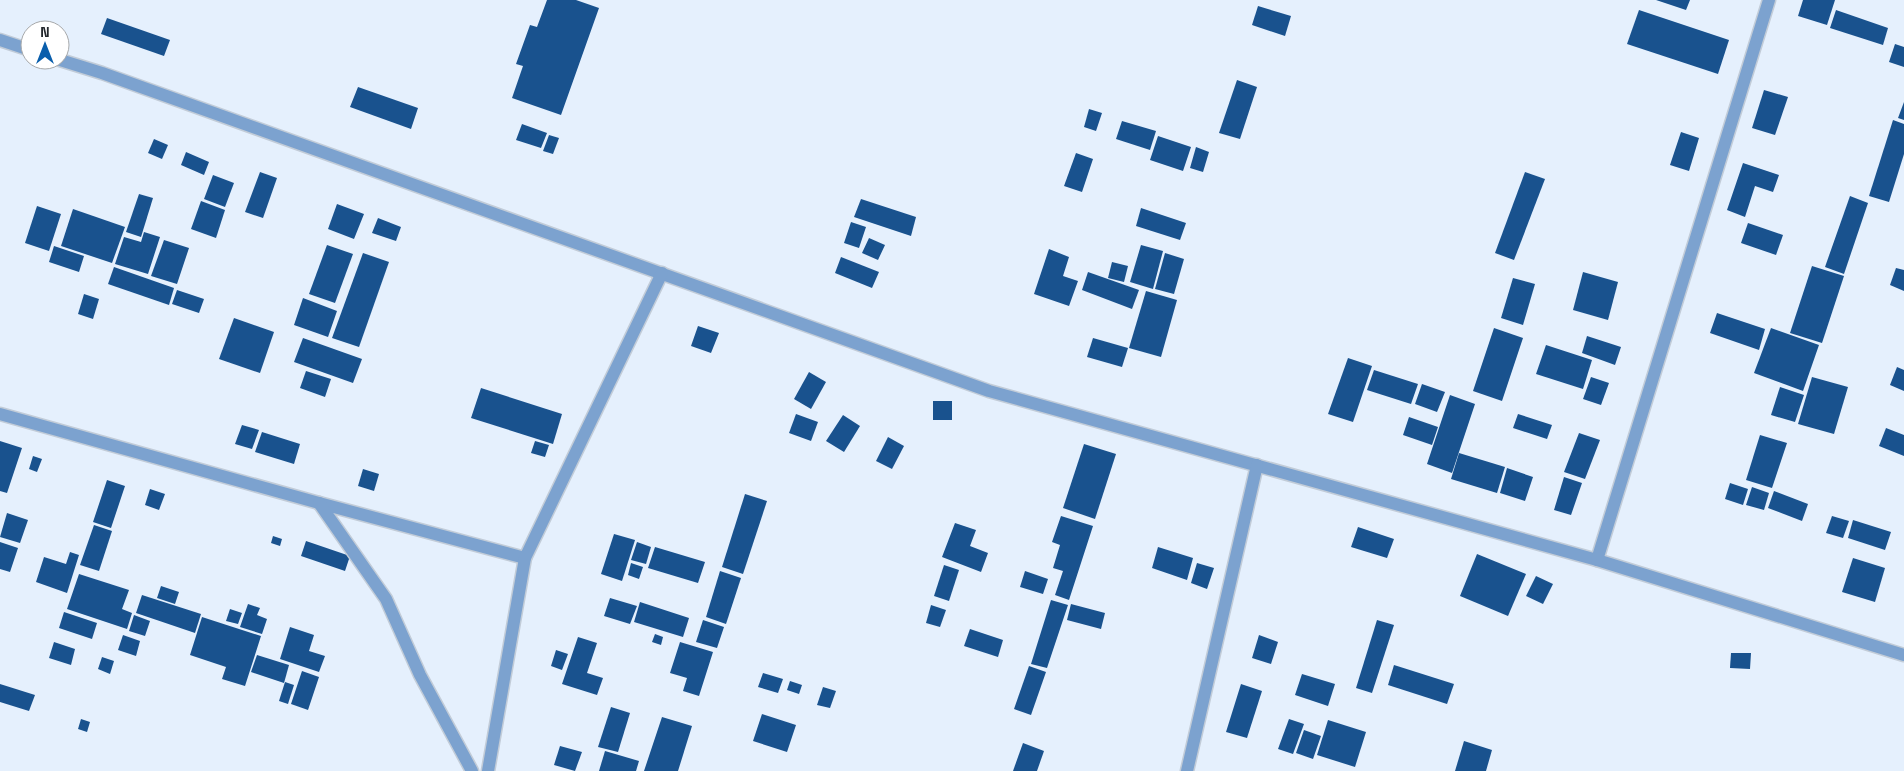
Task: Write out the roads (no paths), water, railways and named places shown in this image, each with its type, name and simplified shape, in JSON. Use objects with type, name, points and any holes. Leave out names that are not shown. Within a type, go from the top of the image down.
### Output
[{"type":"street","points":[[1597,560],[1769,0]]},
{"type":"street","points":[[0,40],[20,47]]},
{"type":"street","points":[[70,63],[989,391],[1597,560],[1904,655]]},
{"type":"street","points":[[488,771],[525,558],[662,273]]},
{"type":"street","points":[[0,414],[525,558]]},
{"type":"street","points":[[1187,771],[1257,465]]},
{"type":"street","points":[[319,503],[386,599],[420,676],[472,771]]}]
